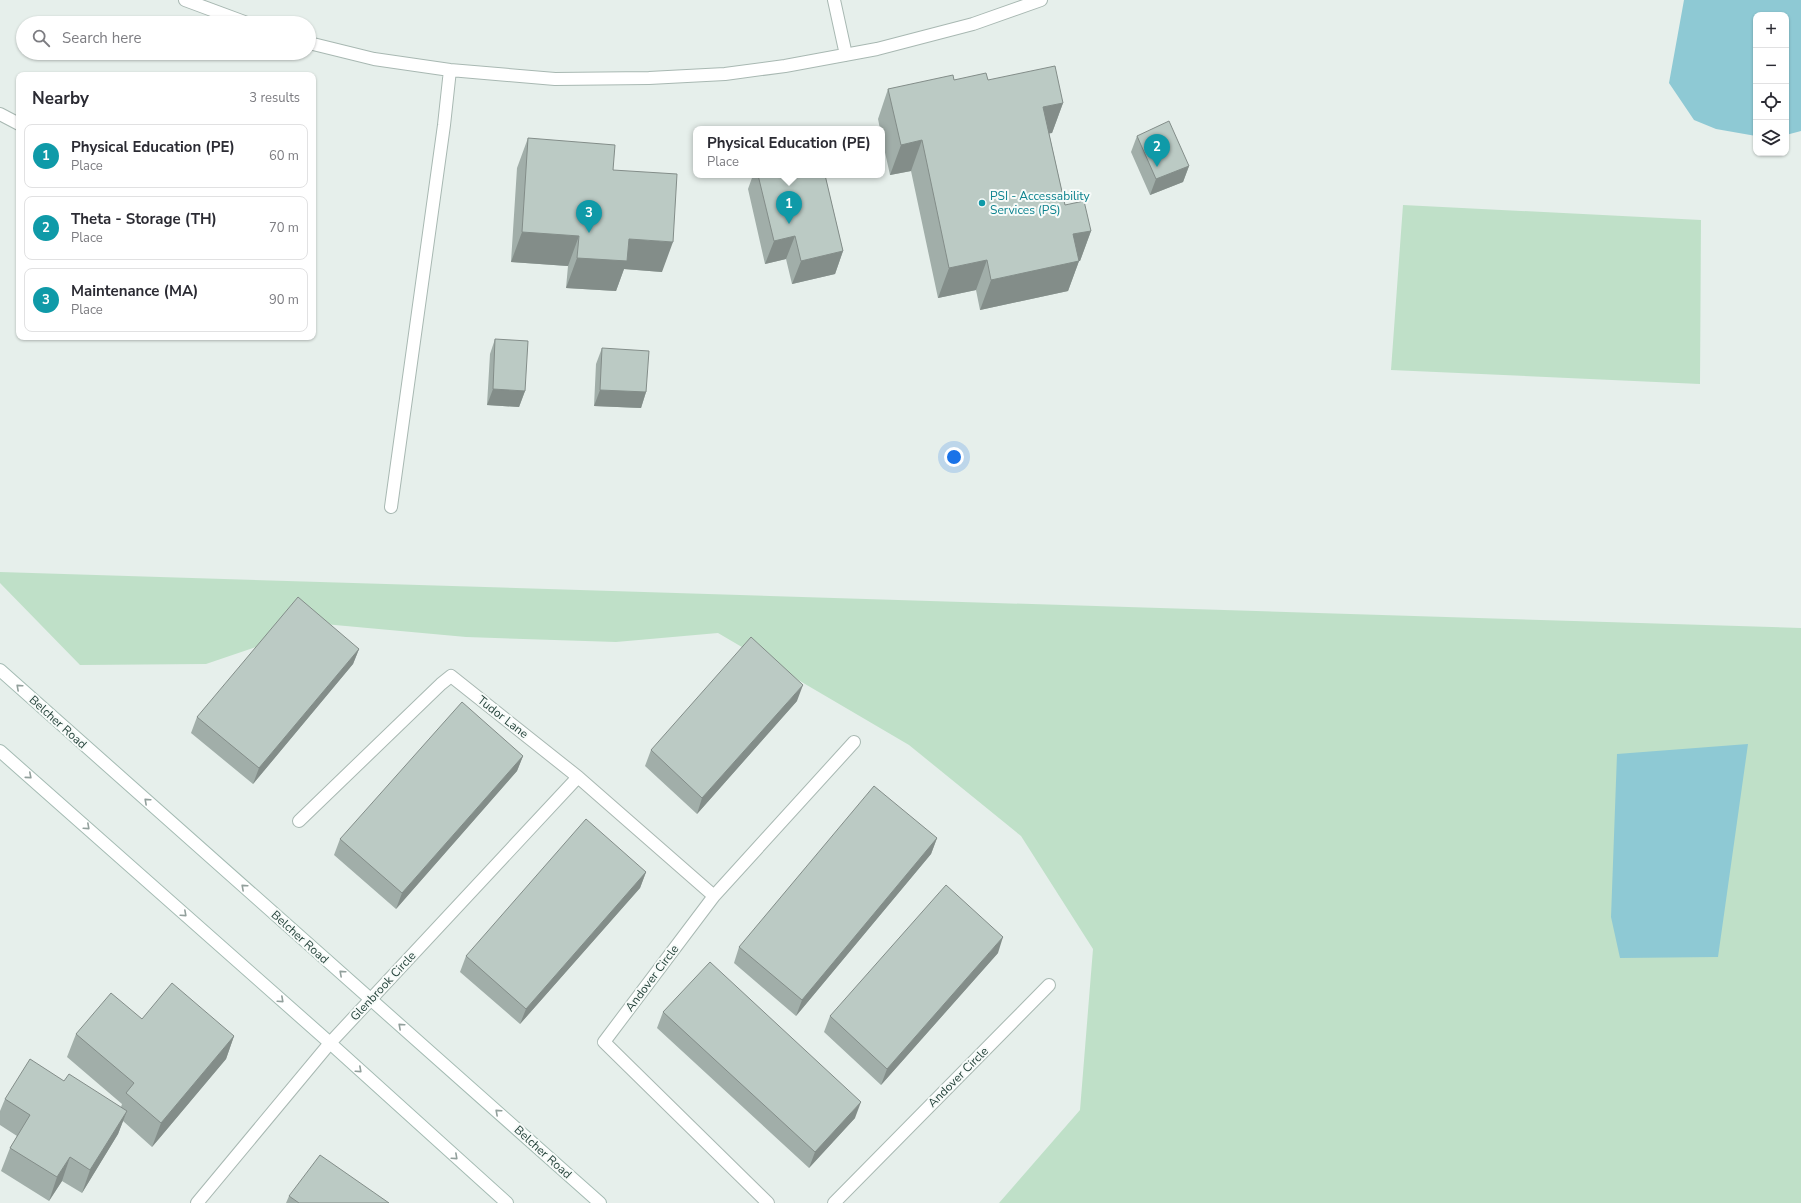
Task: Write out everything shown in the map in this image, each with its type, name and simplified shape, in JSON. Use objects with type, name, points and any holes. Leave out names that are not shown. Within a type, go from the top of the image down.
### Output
[{"type":"street","points":[[185,0],[228,16]]},
{"type":"street","points":[[834,0],[846,54]]},
{"type":"street","points":[[316,44],[374,59],[450,70],[555,79],[649,78],[725,74],[785,66],[877,49],[973,24],[1042,0]]},
{"type":"street","points":[[391,507],[444,125],[450,70]]},
{"type":"street","points":[[0,114],[16,122]]},
{"type":"street","name":"Belcher Road","points":[[0,670],[600,1203]]},
{"type":"street","name":"Tudor Lane","points":[[299,821],[451,676],[578,777],[714,896]]},
{"type":"street","name":"Andover Circle","points":[[768,1203],[604,1042],[714,896],[854,742]]},
{"type":"street","points":[[0,751],[507,1203]]},
{"type":"street","name":"Glenbrook Circle","points":[[197,1203],[330,1044],[578,777]]},
{"type":"street","name":"Andover Circle","points":[[834,1203],[1049,985]]},
{"type":"green space","points":[[1403,205],[1701,220],[1700,384],[1391,370]]},
{"type":"green space","points":[[0,572],[1801,628],[1801,1203],[999,1203],[1080,1110],[1093,949],[1021,836],[909,745],[718,633],[616,642],[466,637],[324,624],[206,664],[80,665],[0,583]]},
{"type":"water","points":[[1684,0],[1801,0],[1801,131],[1789,134],[1789,12],[1753,12],[1753,135],[1716,129],[1694,120],[1669,83]]},
{"type":"water","points":[[1748,744],[1718,957],[1620,958],[1611,917],[1617,754]]},
{"type":"building","name":"PSI - Accessability Services (PS)","points":[[1055,66],[1063,103],[1043,107],[1065,205],[1084,201],[1091,231],[1073,234],[1079,261],[991,280],[987,260],[949,268],[922,140],[901,145],[888,89],[953,75],[954,80],[986,73],[988,80]]},
{"type":"building","points":[[1169,121],[1189,166],[1156,179],[1137,136]]},
{"type":"building","points":[[528,138],[615,145],[613,170],[677,174],[673,242],[629,239],[627,261],[577,258],[579,236],[522,232]]},
{"type":"building","points":[[759,178],[826,178],[843,251],[801,261],[795,236],[774,241]]},
{"type":"building","points":[[495,339],[528,341],[525,391],[493,389]]},
{"type":"building","points":[[602,348],[649,351],[646,392],[600,390]]},
{"type":"building","points":[[298,597],[359,649],[259,768],[197,717]]},
{"type":"building","points":[[751,637],[803,685],[702,798],[651,750]]},
{"type":"building","points":[[462,702],[523,756],[402,893],[340,839]]},
{"type":"building","points":[[874,786],[937,838],[802,1000],[739,947]]},
{"type":"building","points":[[586,819],[646,872],[526,1009],[466,956]]},
{"type":"building","points":[[946,885],[1003,937],[887,1069],[830,1016]]},
{"type":"building","points":[[710,962],[861,1102],[815,1152],[663,1012]]},
{"type":"building","points":[[172,983],[234,1036],[161,1123],[126,1093],[134,1083],[76,1034],[111,993],[142,1019]]},
{"type":"building","points":[[30,1059],[64,1081],[69,1074],[127,1111],[90,1170],[70,1157],[57,1177],[10,1148],[30,1115],[5,1099]]},
{"type":"building","points":[[320,1155],[389,1203],[299,1203],[289,1196]]},
{"type":"place","name":"Theta - Storage (TH)","points":[[1157,167]]},
{"type":"place","name":"PSI - Accessability Services (PS)","points":[[982,203]]},
{"type":"place","name":"Physical Education (PE)","points":[[789,224]]},
{"type":"place","name":"Maintenance (MA)","points":[[589,233]]}]
